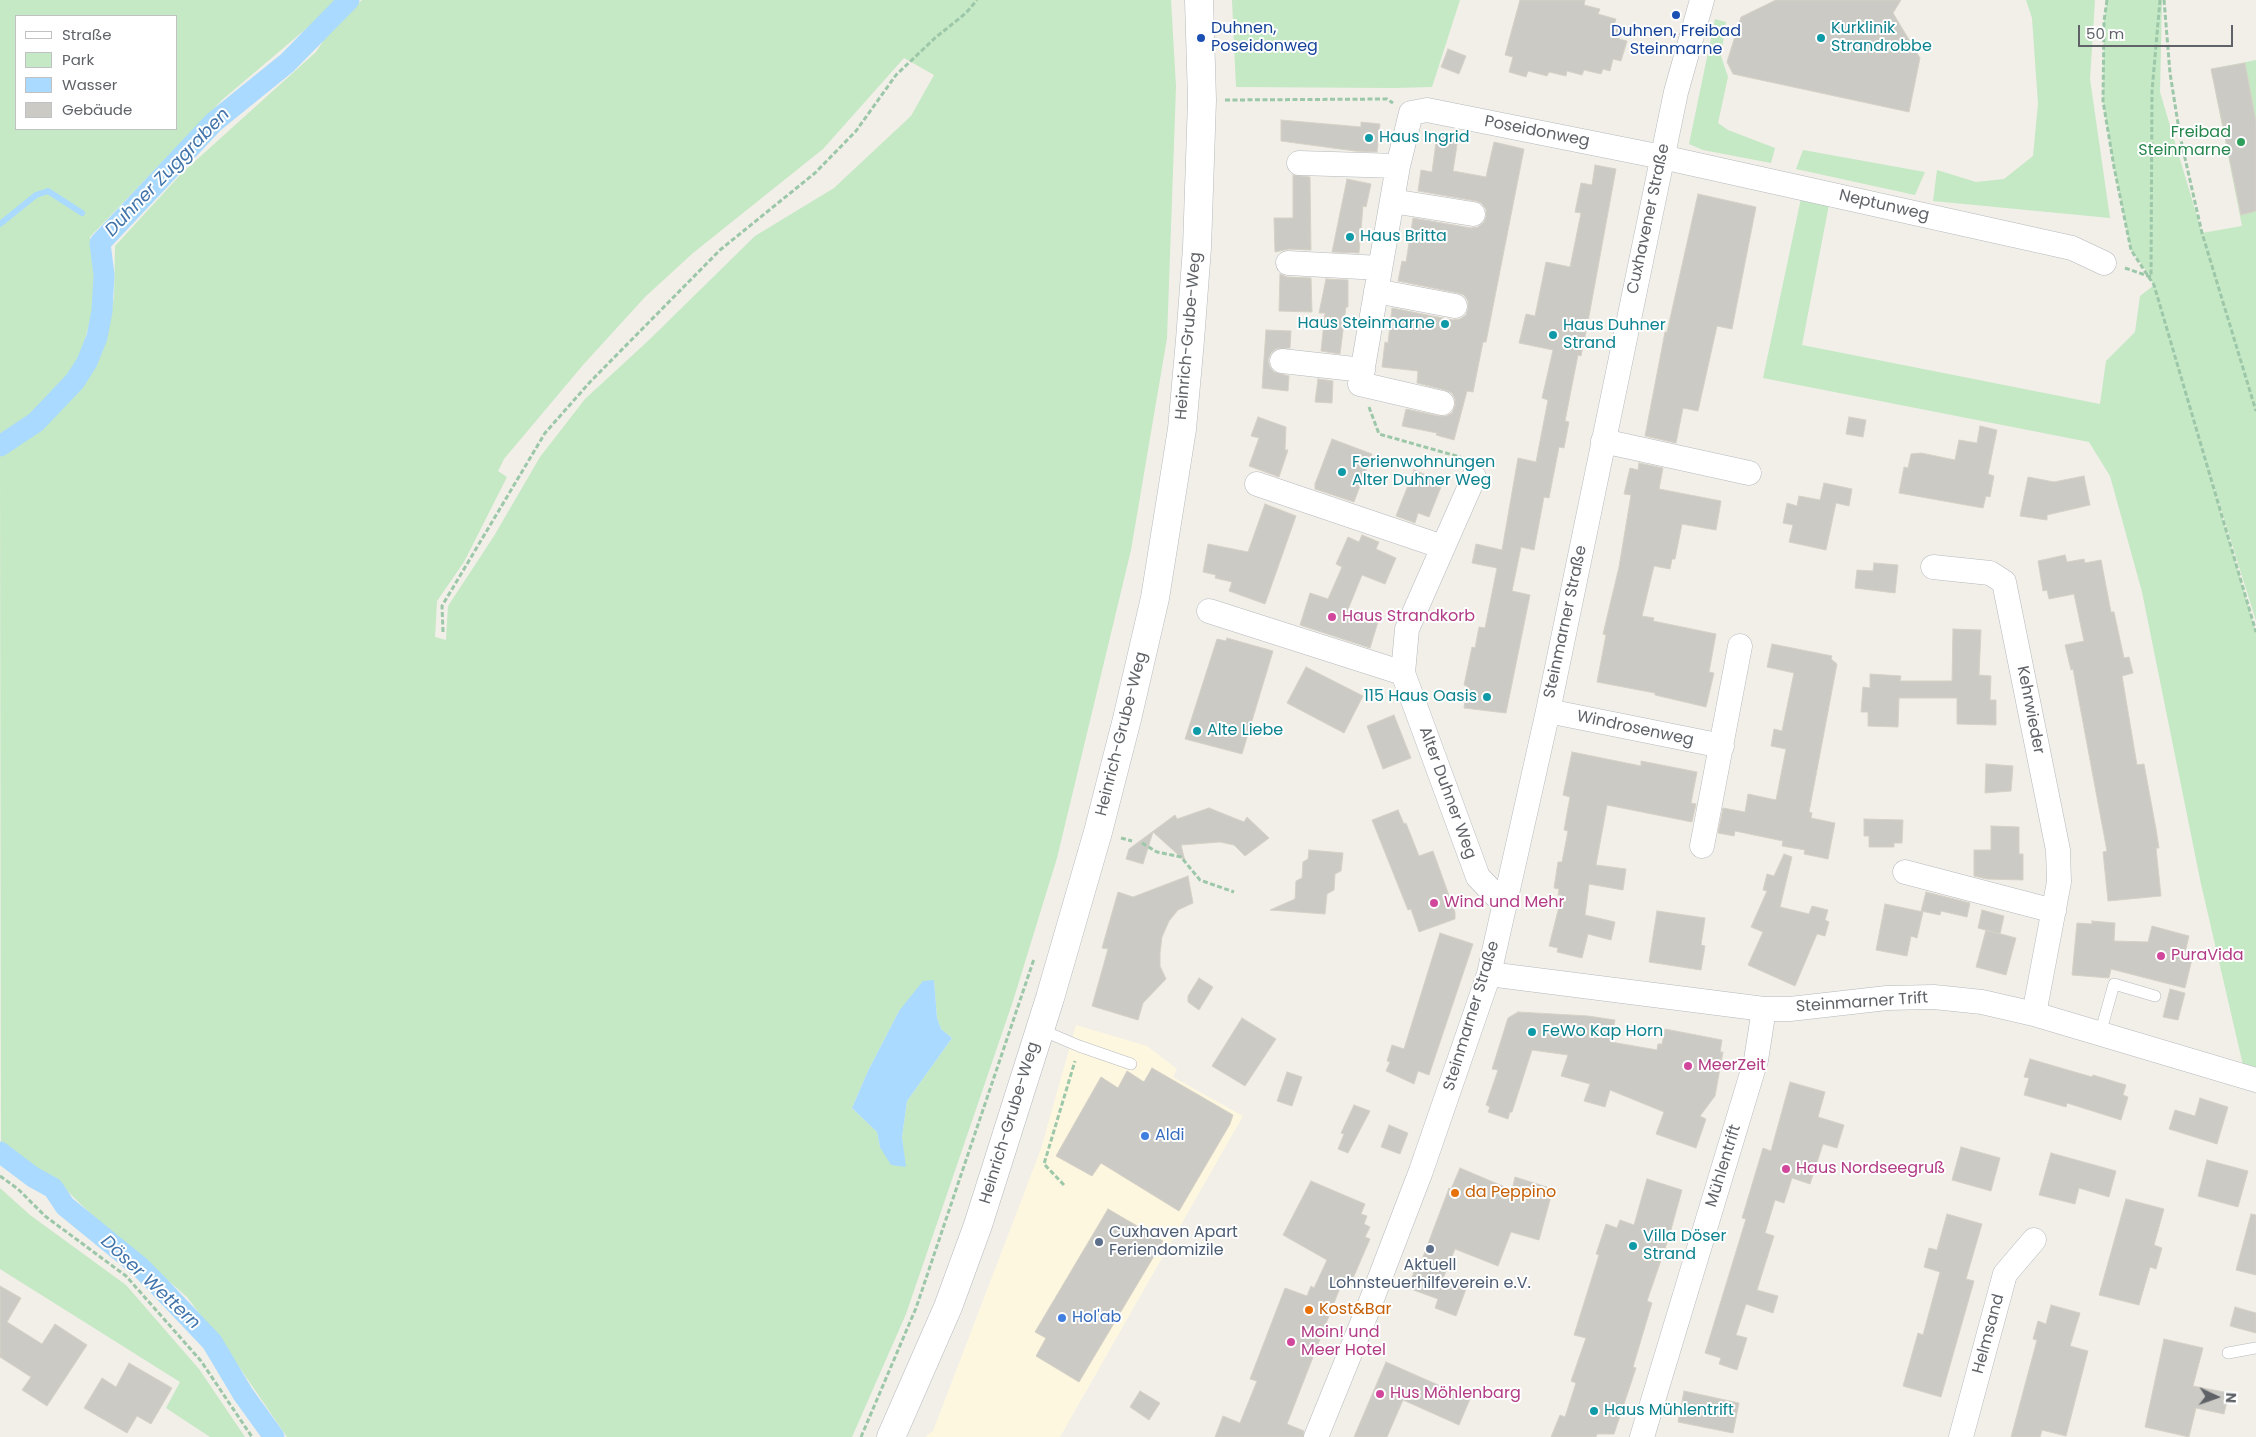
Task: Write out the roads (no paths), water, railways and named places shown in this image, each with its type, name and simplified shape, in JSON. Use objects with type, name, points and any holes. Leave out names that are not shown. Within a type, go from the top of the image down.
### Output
[{"type":"street","name":"Heinrich-Grube-Weg","points":[[891,1437],[948,1307],[978,1225],[1098,832],[1128,719],[1155,598],[1182,429],[1197,248],[1202,100],[1199,0]]},
{"type":"street","name":"Cuxhavener Straße","points":[[1587,519],[1676,92],[1702,0]]},
{"type":"street","name":"Poseidonweg","points":[[1398,166],[1411,113],[1427,110],[1662,158]]},
{"type":"street","name":"Neptunweg","points":[[1662,158],[2072,248],[2104,263]]},
{"type":"street","points":[[1299,163],[1398,166],[1362,377]]},
{"type":"street","points":[[1392,201],[1473,214]]},
{"type":"street","points":[[1288,263],[1380,268]]},
{"type":"street","points":[[1376,291],[1455,306]]},
{"type":"street","points":[[1282,361],[1362,377],[1442,403]]},
{"type":"street","points":[[1603,441],[1749,472]]},
{"type":"street","name":"Alter Duhner Weg","points":[[1474,477],[1407,629],[1403,673],[1478,877],[1505,905]]},
{"type":"street","points":[[1257,484],[1443,547]]},
{"type":"street","name":"Steinmarner Straße","points":[[1316,1437],[1421,1171],[1489,974],[1548,711],[1587,519]]},
{"type":"street","name":"Kehrwieder","points":[[1933,567],[1990,573],[2004,582],[2058,850],[2059,882],[2034,1014]]},
{"type":"street","points":[[1209,611],[1403,673]]},
{"type":"street","points":[[1702,846],[1740,646]]},
{"type":"street","name":"Windrosenweg","points":[[1548,711],[1722,746]]},
{"type":"street","points":[[1905,872],[2054,910]]},
{"type":"street","name":"Steinmarner Trift","points":[[1489,974],[1764,1009],[1790,1009],[1887,998],[1934,997],[1982,1002],[2034,1014],[2256,1080]]},
{"type":"street","name":"Mühlentrift","points":[[1642,1437],[1756,1060],[1764,1009]]},
{"type":"street","name":"Helmsand","points":[[1961,1437],[2005,1274],[2034,1240]]},
{"type":"lane","points":[[2100,1034],[2114,984],[2155,996]]},
{"type":"lane","points":[[1039,1029],[1079,1046],[1131,1064]]},
{"type":"lane","points":[[2228,1354],[2256,1348]]},
{"type":"water","points":[[934,980],[937,1018],[941,1029],[952,1038],[907,1101],[902,1137],[906,1167],[891,1165],[880,1147],[877,1132],[852,1108],[868,1071],[899,1011],[923,981]]},
{"type":"waterway","name":"Duhner Zuggraben","points":[[0,446],[36,422],[75,381],[87,362],[97,337],[102,311],[104,275],[100,243],[214,122],[287,63],[349,0]]},
{"type":"waterway","points":[[0,224],[36,195],[48,191],[82,213]]},
{"type":"waterway","name":"Döser Wettern","points":[[0,1152],[33,1177],[53,1188],[65,1206],[140,1267],[157,1284],[212,1342],[243,1394],[274,1437]]},
{"type":"place","name":"Duhnen, Freibad Steinmarne","points":[[1676,15]]},
{"type":"place","name":"Duhnen, Poseidonweg","points":[[1201,38]]},
{"type":"place","name":"Kurklinik Strandrobbe","points":[[1821,38]]},
{"type":"place","name":"Haus Ingrid","points":[[1369,138]]},
{"type":"place","name":"Freibad Steinmarne","points":[[2241,142]]},
{"type":"place","name":"Haus Britta","points":[[1350,237]]},
{"type":"place","name":"Haus Steinmarne","points":[[1445,324]]},
{"type":"place","name":"Haus Duhner Strand","points":[[1553,335]]},
{"type":"place","name":"Ferienwohnungen Alter Duhner Weg","points":[[1342,472]]},
{"type":"place","name":"Haus Strandkorb","points":[[1332,617]]},
{"type":"place","name":"115 Haus Oasis","points":[[1487,697]]},
{"type":"place","name":"Alte Liebe","points":[[1197,731]]},
{"type":"place","name":"Wind und Mehr","points":[[1434,903]]},
{"type":"place","name":"PuraVida","points":[[2161,956]]},
{"type":"place","name":"FeWo Kap Horn","points":[[1532,1032]]},
{"type":"place","name":"MeerZeit","points":[[1688,1066]]},
{"type":"place","name":"Aldi","points":[[1145,1136]]},
{"type":"place","name":"Haus Nordseegruß","points":[[1786,1169]]},
{"type":"place","name":"da Peppino","points":[[1455,1193]]},
{"type":"place","name":"Cuxhaven Apart Feriendomizile","points":[[1099,1242]]},
{"type":"place","name":"Villa Döser Strand","points":[[1633,1246]]},
{"type":"place","name":"Aktuell Lohnsteuerhilfeverein e.V.","points":[[1430,1249]]},
{"type":"place","name":"Kost&Bar","points":[[1309,1310]]},
{"type":"place","name":"Hol'ab","points":[[1062,1318]]},
{"type":"place","name":"Moin! und Meer Hotel","points":[[1291,1342]]},
{"type":"place","name":"Hus Möhlenbarg","points":[[1380,1394]]},
{"type":"place","name":"Haus Mühlentrift","points":[[1594,1411]]}]
